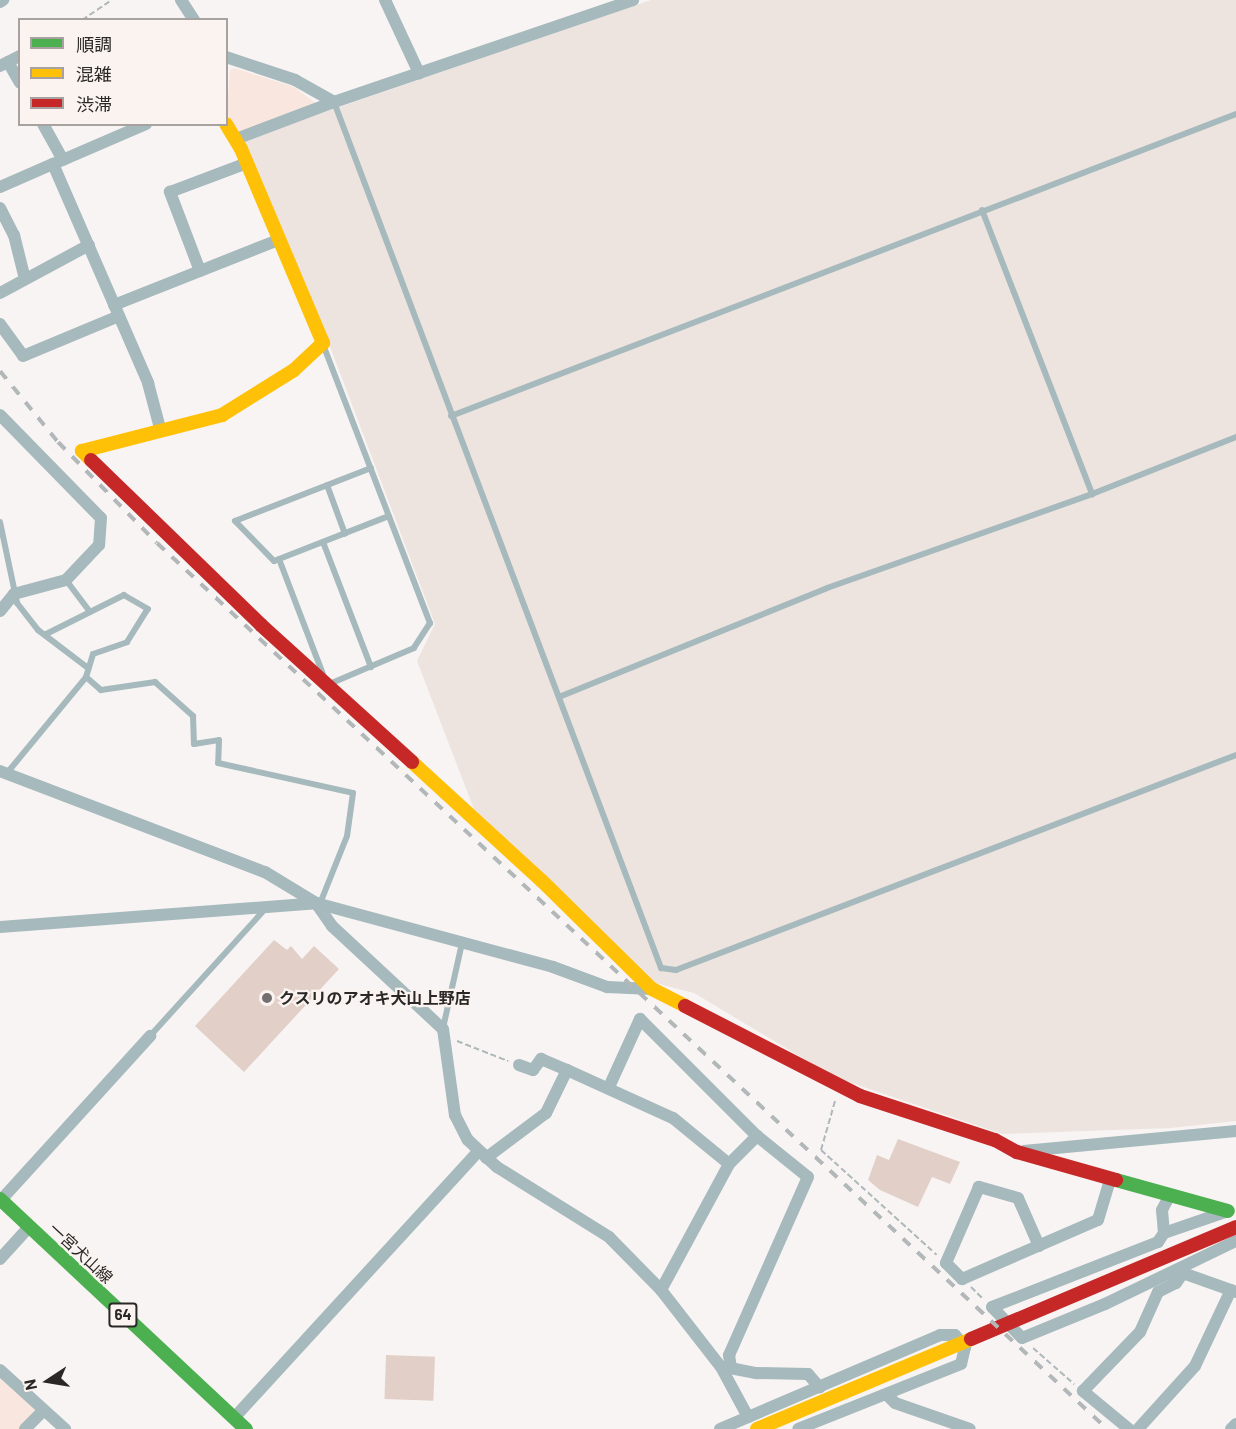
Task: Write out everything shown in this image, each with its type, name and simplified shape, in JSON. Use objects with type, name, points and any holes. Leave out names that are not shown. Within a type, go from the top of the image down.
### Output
[{"type":"street","points":[[181,0],[193,18]]},
{"type":"street","points":[[385,0],[419,73]]},
{"type":"street","points":[[236,139],[334,102],[633,0]]},
{"type":"street","points":[[18,57],[4,64],[18,81]]},
{"type":"street","points":[[228,58],[295,80],[334,102]]},
{"type":"street","points":[[44,126],[88,245],[148,383],[160,428]]},
{"type":"street","points":[[227,126],[247,163],[323,343],[294,370],[222,415],[160,428],[82,451],[261,625],[327,683],[652,989],[691,1006],[839,1088],[996,1140],[1017,1152],[1169,1197],[1232,1209]]},
{"type":"street","points":[[0,187],[58,162],[122,129]]},
{"type":"street","points":[[200,271],[170,192],[247,163]]},
{"type":"street","points":[[0,208],[14,235],[25,279]]},
{"type":"street","points":[[0,324],[23,356],[200,271],[278,240]]},
{"type":"street","points":[[0,293],[88,245]]},
{"type":"street","points":[[0,415],[101,518],[99,545],[66,580],[14,594],[0,611]]},
{"type":"street","points":[[4,772],[265,872],[316,903],[462,943],[607,987],[652,989]]},
{"type":"street","points":[[0,927],[316,903]]},
{"type":"street","points":[[316,903],[332,926],[444,1032],[455,1115],[483,1155],[609,1237],[661,1290],[726,1367],[752,1423]]},
{"type":"street","points":[[609,1087],[640,1019],[757,1136],[808,1177],[729,1355],[726,1367]]},
{"type":"street","points":[[1,1200],[150,1036]]},
{"type":"street","points":[[519,1065],[533,1070],[541,1059],[609,1087],[673,1118],[729,1164]]},
{"type":"street","points":[[234,1418],[483,1155],[546,1113],[567,1071]]},
{"type":"street","points":[[1017,1152],[1236,1131]]},
{"type":"street","points":[[661,1290],[729,1164],[757,1136]]},
{"type":"street","points":[[1040,1246],[1018,1198],[979,1187],[946,1263],[963,1279],[1040,1246],[1098,1220],[1110,1180]]},
{"type":"street","points":[[1164,1233],[1162,1210],[1169,1197]]},
{"type":"street","name":"一宮犬山線","points":[[1,1200],[246,1429]]},
{"type":"street","points":[[1232,1209],[1164,1233],[1158,1242],[992,1306],[1022,1338],[1106,1304],[1236,1241]]},
{"type":"street","points":[[0,1259],[29,1227]]},
{"type":"street","points":[[720,1429],[752,1423],[1236,1227]]},
{"type":"street","points":[[1138,1429],[1195,1366],[1233,1291],[1181,1269]]},
{"type":"street","points":[[1129,1429],[1083,1392],[1140,1332],[1158,1292],[1176,1283],[1181,1269]]},
{"type":"street","points":[[752,1423],[820,1388],[940,1335],[955,1335],[965,1347],[961,1364],[888,1396],[798,1429]]},
{"type":"street","points":[[726,1367],[757,1373],[808,1374],[820,1388]]},
{"type":"street","points":[[0,1370],[65,1429]]},
{"type":"street","points":[[888,1396],[895,1403],[970,1429]]},
{"type":"street","points":[[25,1429],[44,1410]]},
{"type":"street","points":[[829,1429],[831,1415]]},
{"type":"street","points":[[1231,1429],[1236,1424]]},
{"type":"lane","points":[[334,102],[661,968],[676,970],[1236,755]]},
{"type":"lane","points":[[451,416],[1236,114]]},
{"type":"lane","points":[[982,210],[1092,494]]},
{"type":"lane","points":[[279,559],[327,683],[414,648],[430,623],[323,343]]},
{"type":"lane","points":[[559,697],[827,588],[1092,494],[1236,437]]},
{"type":"lane","points":[[371,468],[235,521],[274,561],[389,516]]},
{"type":"lane","points":[[327,485],[345,534]]},
{"type":"lane","points":[[0,522],[14,594],[29,621],[88,668]]},
{"type":"lane","points":[[323,542],[371,667]]},
{"type":"lane","points":[[66,580],[90,612]]},
{"type":"lane","points":[[4,772],[86,677],[93,654],[127,642],[148,609],[124,595],[46,634]]},
{"type":"lane","points":[[86,677],[101,690],[155,682],[193,716],[194,744],[219,740],[218,763],[353,793],[347,836],[321,901],[316,903]]},
{"type":"lane","points":[[150,1036],[267,907]]},
{"type":"lane","points":[[444,1032],[462,943]]},
{"type":"path","points":[[85,18],[112,0]]},
{"type":"path","points":[[444,1032],[519,1065]]},
{"type":"path","points":[[839,1088],[821,1150],[946,1263]]},
{"type":"path","points":[[963,1279],[992,1306]]},
{"type":"path","points":[[1022,1338],[1083,1392]]},
{"type":"shaded area","points":[[651,0],[1236,0],[1236,1121],[1171,1128],[1002,1134],[834,1077],[694,993],[647,981],[477,817],[417,661],[435,624],[329,344],[243,140]]},
{"type":"shaded area","points":[[234,68],[294,87],[318,105],[241,134],[231,126],[228,113],[230,70]]},
{"type":"shaded area","points":[[0,1370],[43,1411],[25,1429],[0,1429]]},
{"type":"building","name":"クスリのアオキ犬山上野店","points":[[274,940],[287,950],[291,946],[302,959],[314,946],[339,969],[244,1072],[195,1026]]},
{"type":"building","points":[[898,1139],[960,1162],[950,1184],[932,1177],[918,1207],[880,1190],[868,1180],[877,1155],[889,1160]]},
{"type":"building","points":[[386,1355],[435,1357],[433,1401],[384,1399]]},
{"type":"railway","points":[[0,371],[58,442],[157,543],[1107,1429]]},
{"type":"traffic: fast","points":[[1116,1180],[1228,1211]]},
{"type":"traffic: fast","points":[[0,1199],[246,1429]]},
{"type":"traffic: slow","points":[[91,460],[82,451],[222,415],[294,370],[323,343],[241,149],[227,126]]},
{"type":"traffic: slow","points":[[412,762],[542,881],[652,989],[685,1006]]},
{"type":"traffic: slow","points":[[757,1429],[971,1339]]},
{"type":"traffic: jam","points":[[91,460],[261,625],[412,762]]},
{"type":"traffic: jam","points":[[685,1006],[860,1096],[995,1140],[1017,1152],[1116,1180]]},
{"type":"traffic: jam","points":[[971,1339],[1236,1227]]},
{"type":"place","name":"クスリのアオキ犬山上野店","points":[[267,998]]}]
